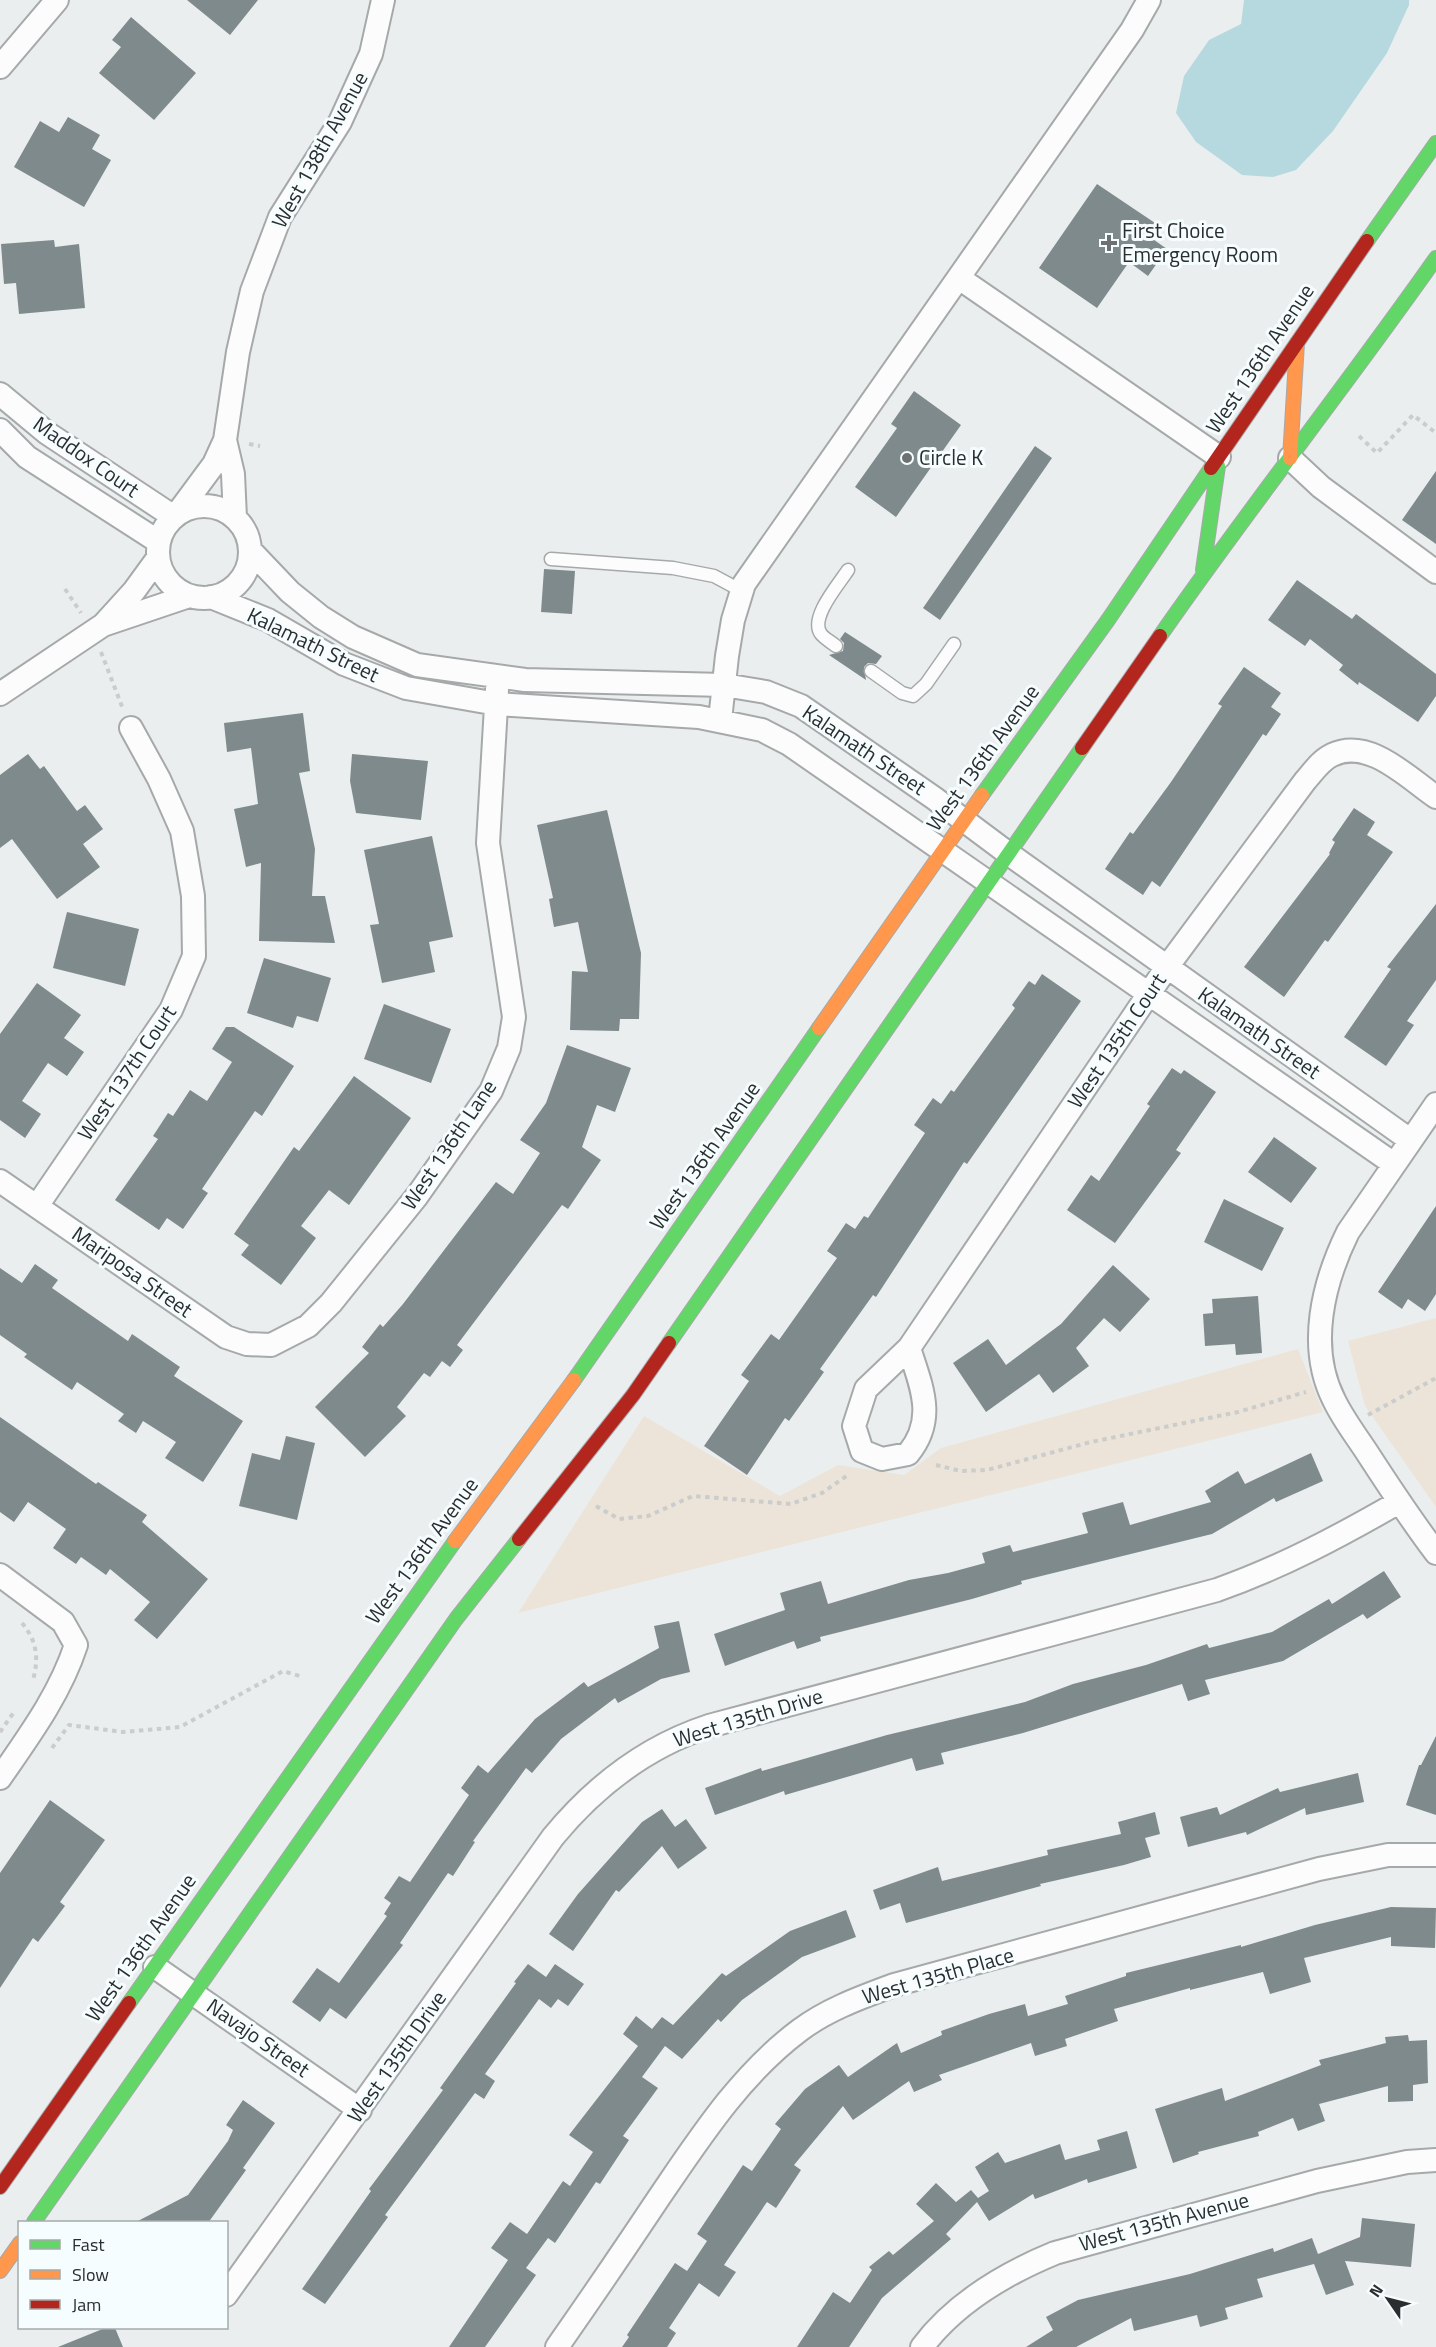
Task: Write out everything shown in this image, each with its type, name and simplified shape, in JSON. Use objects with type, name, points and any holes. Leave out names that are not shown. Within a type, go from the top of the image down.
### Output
[{"type":"main road","name":"West 136th Avenue","points":[[0,2187],[416,1593],[566,1392],[964,820],[1108,620],[1297,341],[1436,143]]},
{"type":"main road","points":[[35,2221],[456,1619],[633,1395],[1203,574],[1356,372],[1436,258]]},
{"type":"main road","points":[[1290,458],[1297,341]]},
{"type":"main road","points":[[1203,574],[1219,457]]},
{"type":"main road","points":[[0,2271],[18,2246]]},
{"type":"street","points":[[0,67],[57,0]]},
{"type":"street","name":"West 138th Avenue","points":[[176,515],[214,464],[225,440],[238,352],[252,291],[280,217],[340,122],[371,54],[383,0]]},
{"type":"street","points":[[720,720],[733,620],[742,591],[764,553],[1132,30],[1149,0]]},
{"type":"street","points":[[959,278],[1219,457]]},
{"type":"street","name":"Maddox Court","points":[[0,394],[47,433],[176,515]]},
{"type":"street","name":"Maddox Court","points":[[0,430],[27,457],[158,550]]},
{"type":"street","name":"West 138th Avenue","points":[[225,440],[233,474],[235,518]]},
{"type":"street","points":[[1290,458],[1321,487],[1436,572]]},
{"type":"street","points":[[0,694],[103,625],[134,591],[158,550],[164,528],[176,515],[201,506],[225,511],[235,518],[247,536],[250,550],[249,563],[235,586],[103,625]]},
{"type":"street","points":[[158,550],[168,581],[200,597]]},
{"type":"street","name":"Kalamath Street","points":[[250,550],[290,592],[321,617],[353,637],[417,665],[498,678],[724,685],[766,692],[801,706],[1410,1140]]},
{"type":"street","name":"Kalamath Street","points":[[200,597],[268,620],[344,664],[405,688],[497,704],[720,720],[762,730],[789,744],[1394,1164]]},
{"type":"street","name":"West 136th Lane","points":[[271,1345],[308,1326],[331,1303],[396,1223],[491,1091],[509,1048],[514,1017],[488,843],[498,678]]},
{"type":"street","name":"West 137th Court","points":[[37,1206],[171,1010],[194,956],[194,896],[182,831],[159,780],[130,728]]},
{"type":"street","name":"West 135th Court","points":[[909,1348],[926,1401],[918,1442],[908,1454],[882,1459],[862,1451],[854,1426],[866,1389],[909,1348],[1167,967],[1305,781],[1331,755],[1358,750],[1378,757],[1436,797]]},
{"type":"street","points":[[1436,1104],[1348,1232],[1338,1252],[1323,1298],[1321,1352],[1333,1400],[1399,1502],[1436,1553]]},
{"type":"street","name":"Mariposa Street","points":[[0,1181],[226,1337],[247,1344],[271,1345]]},
{"type":"street","name":"West 135th Drive","points":[[228,2292],[560,1828],[596,1790],[659,1746],[709,1726],[1217,1590],[1265,1573],[1301,1556],[1399,1502]]},
{"type":"street","points":[[0,1575],[63,1622],[76,1645],[67,1672],[52,1699],[0,1778]]},
{"type":"street","name":"West 135th Place","points":[[557,2347],[680,2167],[744,2080],[776,2050],[821,2016],[856,1999],[894,1985],[1319,1869],[1388,1855],[1436,1855]]},
{"type":"street","name":"Navajo Street","points":[[154,1967],[360,2110]]},
{"type":"street","name":"West 135th Avenue","points":[[921,2347],[953,2313],[978,2294],[1023,2267],[1055,2253],[1101,2238],[1317,2181],[1407,2162],[1436,2160]]},
{"type":"lane","points":[[550,559],[673,567],[714,576],[742,591]]},
{"type":"lane","points":[[836,646],[820,634],[817,625],[826,604],[848,570]]},
{"type":"lane","points":[[871,671],[902,693],[913,696],[927,684],[954,644]]},
{"type":"path","points":[[1359,436],[1377,453],[1413,415],[1436,433]]},
{"type":"path","points":[[108,672],[130,728]]},
{"type":"path","points":[[1365,1416],[1436,1378]]},
{"type":"path","points":[[936,1465],[961,1472],[987,1470],[1091,1442],[1238,1412],[1304,1391],[1333,1400]]},
{"type":"path","points":[[596,1506],[619,1519],[648,1516],[693,1496],[791,1503],[822,1492],[848,1475]]},
{"type":"path","points":[[19,1620],[32,1636],[36,1649],[37,1667],[30,1688]]},
{"type":"path","points":[[50,1750],[69,1725],[123,1732],[180,1727],[283,1671],[303,1677]]},
{"type":"path","points":[[0,1732],[20,1703]]},
{"type":"shaded area","points":[[1436,1318],[1436,1507],[1365,1406],[1348,1341]]},
{"type":"shaded area","points":[[1298,1349],[1323,1412],[518,1613],[644,1416],[780,1496],[838,1465],[904,1475],[941,1448]]},
{"type":"water","points":[[1244,0],[1409,0],[1409,5],[1387,53],[1333,131],[1296,170],[1273,177],[1242,175],[1196,142],[1176,113],[1184,76],[1209,40],[1241,24]]},
{"type":"building","points":[[187,0],[258,0],[230,35]]},
{"type":"building","points":[[131,17],[196,73],[154,120],[99,73],[121,47],[112,40]]},
{"type":"building","points":[[68,117],[100,135],[92,149],[111,160],[84,207],[14,167],[40,121],[59,132]]},
{"type":"building","points":[[1097,184],[1155,223],[1147,235],[1167,249],[1148,276],[1129,262],[1097,308],[1039,268]]},
{"type":"building","points":[[54,240],[55,247],[79,244],[85,308],[19,314],[16,283],[4,284],[1,244]]},
{"type":"building","name":"Circle K","points":[[914,391],[961,425],[896,517],[855,487],[897,428],[891,424]]},
{"type":"building","name":"Circle K","points":[[1035,446],[1052,458],[940,620],[923,608]]},
{"type":"building","points":[[1436,471],[1436,544],[1402,520]]},
{"type":"building","points":[[544,569],[575,571],[572,614],[541,612]]},
{"type":"building","points":[[1297,580],[1352,619],[1356,614],[1436,674],[1436,696],[1418,722],[1359,682],[1358,685],[1339,670],[1343,665],[1310,639],[1305,646],[1268,620]]},
{"type":"building","points":[[845,632],[882,656],[876,664],[868,663],[864,667],[866,680],[829,655],[843,651],[844,643],[840,639]]},
{"type":"building","points":[[1244,667],[1281,693],[1271,707],[1281,714],[1266,736],[1263,734],[1160,887],[1152,881],[1143,895],[1105,869],[1130,832],[1133,834],[1171,782],[1222,706],[1218,704]]},
{"type":"building","points":[[303,713],[310,771],[299,773],[315,849],[312,896],[325,896],[335,943],[259,941],[261,863],[246,867],[234,809],[258,804],[251,748],[227,752],[224,723]]},
{"type":"building","points":[[28,754],[40,769],[44,766],[77,811],[85,805],[103,829],[83,844],[100,867],[57,899],[12,839],[0,848],[0,775]]},
{"type":"building","points":[[352,754],[428,761],[421,820],[356,813],[350,781]]},
{"type":"building","points":[[1354,808],[1375,822],[1367,835],[1393,852],[1328,942],[1325,940],[1284,997],[1244,967],[1330,854],[1335,842],[1332,840]]},
{"type":"building","points":[[607,810],[641,953],[639,1019],[620,1019],[619,1031],[570,1030],[572,971],[588,972],[578,922],[554,927],[549,899],[553,898],[537,825]]},
{"type":"building","points":[[432,836],[453,937],[429,942],[435,972],[382,983],[370,925],[379,924],[364,850]]},
{"type":"building","points":[[1436,904],[1436,980],[1407,1021],[1414,1025],[1386,1066],[1344,1037],[1391,969],[1387,967]]},
{"type":"building","points":[[67,912],[139,929],[125,986],[53,968]]},
{"type":"building","points":[[264,958],[331,978],[318,1022],[297,1016],[293,1028],[247,1013]]},
{"type":"building","points":[[1042,974],[1081,1001],[967,1164],[964,1162],[876,1297],[873,1295],[820,1369],[824,1372],[789,1421],[785,1418],[747,1475],[704,1446],[749,1381],[741,1375],[771,1334],[779,1340],[837,1258],[827,1251],[846,1223],[855,1229],[864,1216],[868,1218],[925,1133],[914,1125],[933,1098],[941,1104],[951,1090],[954,1092],[1015,1008],[1012,1005],[1029,981],[1035,985]]},
{"type":"building","points":[[37,983],[81,1015],[64,1038],[84,1052],[67,1076],[48,1063],[22,1101],[41,1114],[25,1138],[0,1120],[0,1034]]},
{"type":"building","points":[[384,1004],[451,1029],[431,1083],[364,1059]]},
{"type":"building","points":[[226,1027],[234,1027],[294,1066],[262,1116],[255,1111],[202,1189],[208,1193],[183,1229],[167,1218],[159,1230],[115,1200],[158,1139],[153,1136],[168,1113],[173,1116],[190,1090],[207,1101],[232,1062],[212,1049]]},
{"type":"building","points":[[567,1045],[631,1068],[615,1112],[597,1105],[582,1147],[601,1160],[568,1209],[562,1205],[457,1345],[463,1350],[450,1367],[442,1361],[430,1377],[424,1373],[397,1407],[406,1416],[365,1457],[315,1407],[369,1353],[362,1347],[380,1324],[383,1327],[403,1304],[496,1182],[513,1194],[540,1153],[520,1140],[546,1103]]},
{"type":"building","points":[[1172,1068],[1181,1074],[1184,1070],[1216,1092],[1176,1150],[1181,1153],[1115,1243],[1067,1210],[1091,1175],[1099,1181],[1150,1106],[1147,1104]]},
{"type":"building","points":[[354,1076],[411,1118],[349,1205],[329,1190],[301,1226],[316,1238],[281,1285],[241,1255],[249,1245],[234,1234],[294,1147],[299,1151]]},
{"type":"building","points":[[1274,1137],[1317,1168],[1291,1203],[1248,1172]]},
{"type":"building","points":[[1224,1199],[1284,1228],[1262,1271],[1204,1242]]},
{"type":"building","points":[[1436,1206],[1436,1294],[1425,1311],[1408,1299],[1402,1309],[1378,1292]]},
{"type":"building","points":[[35,1264],[58,1280],[52,1288],[128,1341],[132,1334],[180,1367],[174,1376],[243,1421],[203,1482],[165,1458],[176,1442],[143,1421],[136,1433],[118,1421],[124,1414],[77,1382],[72,1390],[24,1357],[27,1354],[0,1335],[0,1268],[22,1283]]},
{"type":"building","points":[[1113,1265],[1150,1299],[1120,1332],[1104,1318],[1076,1348],[1089,1366],[1053,1393],[1039,1374],[986,1412],[953,1363],[988,1339],[1006,1365],[1061,1324]]},
{"type":"building","points":[[1258,1296],[1262,1353],[1236,1355],[1235,1344],[1205,1346],[1203,1314],[1213,1313],[1212,1299]]},
{"type":"building","points":[[0,1417],[96,1484],[98,1482],[147,1515],[142,1522],[208,1579],[157,1639],[134,1620],[150,1602],[110,1569],[106,1575],[81,1557],[76,1564],[53,1548],[66,1529],[28,1502],[14,1522],[0,1512]]},
{"type":"building","points":[[286,1436],[315,1443],[297,1520],[239,1506],[252,1453],[280,1460]]},
{"type":"building","points":[[1311,1453],[1323,1481],[1276,1502],[1274,1498],[1212,1534],[1021,1581],[1022,1584],[972,1599],[820,1637],[821,1641],[797,1649],[794,1641],[725,1666],[714,1634],[785,1610],[780,1593],[821,1581],[828,1604],[909,1580],[948,1573],[985,1563],[982,1553],[1010,1545],[1013,1552],[1088,1533],[1082,1513],[1123,1502],[1130,1525],[1211,1502],[1205,1491],[1238,1471],[1245,1484]]},
{"type":"building","points":[[1384,1571],[1401,1597],[1367,1619],[1363,1614],[1283,1661],[1205,1680],[1210,1694],[1188,1701],[1182,1684],[1023,1733],[941,1753],[944,1764],[916,1771],[912,1758],[785,1795],[784,1791],[715,1815],[705,1788],[761,1768],[762,1771],[887,1735],[1025,1702],[1073,1684],[1146,1665],[1207,1644],[1209,1648],[1272,1632],[1329,1599],[1332,1604]]},
{"type":"building","points":[[679,1621],[690,1672],[661,1679],[618,1703],[615,1698],[561,1739],[532,1773],[526,1768],[473,1841],[475,1842],[453,1876],[448,1873],[400,1943],[403,1945],[346,2019],[330,2008],[320,2022],[292,2002],[317,1968],[339,1983],[387,1916],[384,1914],[391,1903],[384,1898],[399,1876],[410,1882],[469,1795],[461,1788],[478,1765],[488,1773],[535,1719],[584,1682],[588,1687],[659,1648],[654,1626]]},
{"type":"building","points":[[1436,1736],[1436,1815],[1406,1805],[1419,1765]]},
{"type":"building","points":[[1358,1773],[1364,1802],[1306,1815],[1305,1808],[1247,1835],[1246,1832],[1188,1847],[1180,1817],[1217,1807],[1220,1815],[1278,1788],[1280,1792]]},
{"type":"building","points":[[50,1800],[105,1840],[60,1902],[65,1906],[38,1942],[33,1938],[0,1988],[0,1873]]},
{"type":"building","points":[[662,1809],[675,1827],[686,1819],[707,1848],[678,1869],[662,1846],[619,1892],[616,1890],[573,1951],[549,1934],[578,1894],[642,1822]]},
{"type":"building","points":[[1155,1812],[1160,1834],[1145,1838],[1151,1857],[1124,1865],[1040,1884],[1041,1886],[906,1923],[900,1903],[880,1910],[873,1890],[938,1867],[942,1881],[1048,1855],[1047,1850],[1121,1834],[1118,1822]]},
{"type":"building","points":[[1391,1907],[1436,1908],[1435,1948],[1391,1946],[1391,1937],[1304,1958],[1311,1982],[1270,1994],[1263,1972],[1190,1990],[1190,1988],[1114,2009],[1118,2021],[1065,2039],[1067,2046],[1035,2056],[1031,2043],[939,2075],[942,2080],[914,2092],[909,2081],[853,2120],[843,2106],[794,2165],[801,2170],[776,2208],[767,2202],[724,2265],[736,2272],[719,2297],[699,2283],[669,2328],[676,2333],[667,2347],[622,2347],[629,2337],[627,2335],[675,2263],[687,2271],[707,2241],[697,2234],[743,2165],[752,2171],[781,2129],[775,2124],[805,2089],[839,2065],[848,2077],[897,2043],[901,2053],[942,2035],[941,2031],[989,2014],[1025,2004],[1028,2016],[1068,2004],[1065,1996],[1126,1976],[1126,1973],[1241,1945],[1241,1947],[1315,1925]]},
{"type":"building","points":[[846,1910],[856,1937],[802,1957],[742,2000],[721,2022],[718,2019],[682,2059],[665,2046],[642,2077],[658,2088],[623,2136],[629,2140],[600,2184],[596,2182],[555,2243],[548,2238],[526,2268],[536,2275],[485,2347],[449,2347],[508,2260],[491,2248],[510,2222],[527,2234],[563,2181],[570,2186],[593,2152],[569,2135],[638,2046],[623,2034],[636,2016],[652,2029],[662,2017],[673,2025],[722,1973],[726,1976],[790,1931]]},
{"type":"building","points":[[528,1964],[546,1977],[555,1964],[584,1984],[568,2006],[558,1999],[551,2008],[539,1999],[485,2074],[495,2081],[484,2099],[475,2093],[385,2215],[388,2217],[325,2304],[302,2289],[371,2191],[369,2189],[443,2090],[440,2088]]},
{"type":"building","points":[[1408,2035],[1409,2041],[1427,2040],[1428,2083],[1413,2085],[1413,2101],[1388,2102],[1388,2086],[1319,2104],[1325,2121],[1298,2131],[1293,2118],[1258,2132],[1259,2136],[1198,2152],[1199,2154],[1173,2163],[1155,2109],[1222,2088],[1225,2101],[1321,2065],[1319,2060],[1386,2043],[1385,2037]]},
{"type":"building","points":[[243,2100],[275,2123],[243,2168],[246,2170],[209,2221],[138,2221],[188,2195],[228,2141],[233,2130],[226,2125]]},
{"type":"building","points":[[1127,2131],[1137,2168],[1088,2183],[1087,2179],[1035,2199],[1033,2194],[989,2221],[977,2202],[946,2234],[951,2239],[882,2298],[849,2347],[797,2347],[833,2292],[850,2303],[872,2270],[869,2267],[889,2251],[893,2255],[934,2221],[916,2204],[936,2183],[956,2202],[971,2190],[978,2198],[989,2191],[975,2167],[998,2152],[1005,2163],[1060,2144],[1065,2160],[1100,2150],[1097,2140]]},
{"type":"building","points":[[1362,2218],[1415,2224],[1411,2267],[1345,2261],[1354,2285],[1326,2295],[1314,2264],[1257,2279],[1263,2297],[1225,2308],[1228,2319],[1200,2327],[1197,2315],[1134,2331],[1131,2318],[1076,2347],[1026,2347],[1053,2330],[1046,2317],[1078,2300],[1190,2274],[1273,2248],[1274,2252],[1312,2238],[1318,2254],[1360,2237]]},
{"type":"building","points":[[103,2329],[115,2329],[123,2347],[58,2347]]},
{"type":"traffic: fast","points":[[1367,241],[1436,143]]},
{"type":"traffic: fast","points":[[1160,636],[1436,258]]},
{"type":"traffic: fast","points":[[1203,570],[1218,466]]},
{"type":"traffic: fast","points":[[982,795],[1108,620],[1211,468]]},
{"type":"traffic: fast","points":[[669,1343],[1082,748]]},
{"type":"traffic: fast","points":[[574,1380],[819,1028]]},
{"type":"traffic: fast","points":[[35,2221],[456,1619],[519,1539]]},
{"type":"traffic: fast","points":[[129,2003],[455,1541]]},
{"type":"traffic: slow","points":[[1290,458],[1297,343]]},
{"type":"traffic: slow","points":[[819,1028],[982,795]]},
{"type":"traffic: slow","points":[[455,1541],[574,1380]]},
{"type":"traffic: slow","points":[[0,2271],[18,2246]]},
{"type":"traffic: jam","points":[[1211,468],[1367,241]]},
{"type":"traffic: jam","points":[[1082,748],[1160,636]]},
{"type":"traffic: jam","points":[[519,1539],[633,1395],[669,1343]]},
{"type":"traffic: jam","points":[[0,2187],[129,2003]]},
{"type":"place","name":"First Choice Emergency Room","points":[[1109,243]]},
{"type":"place","name":"Circle K","points":[[907,458]]}]
